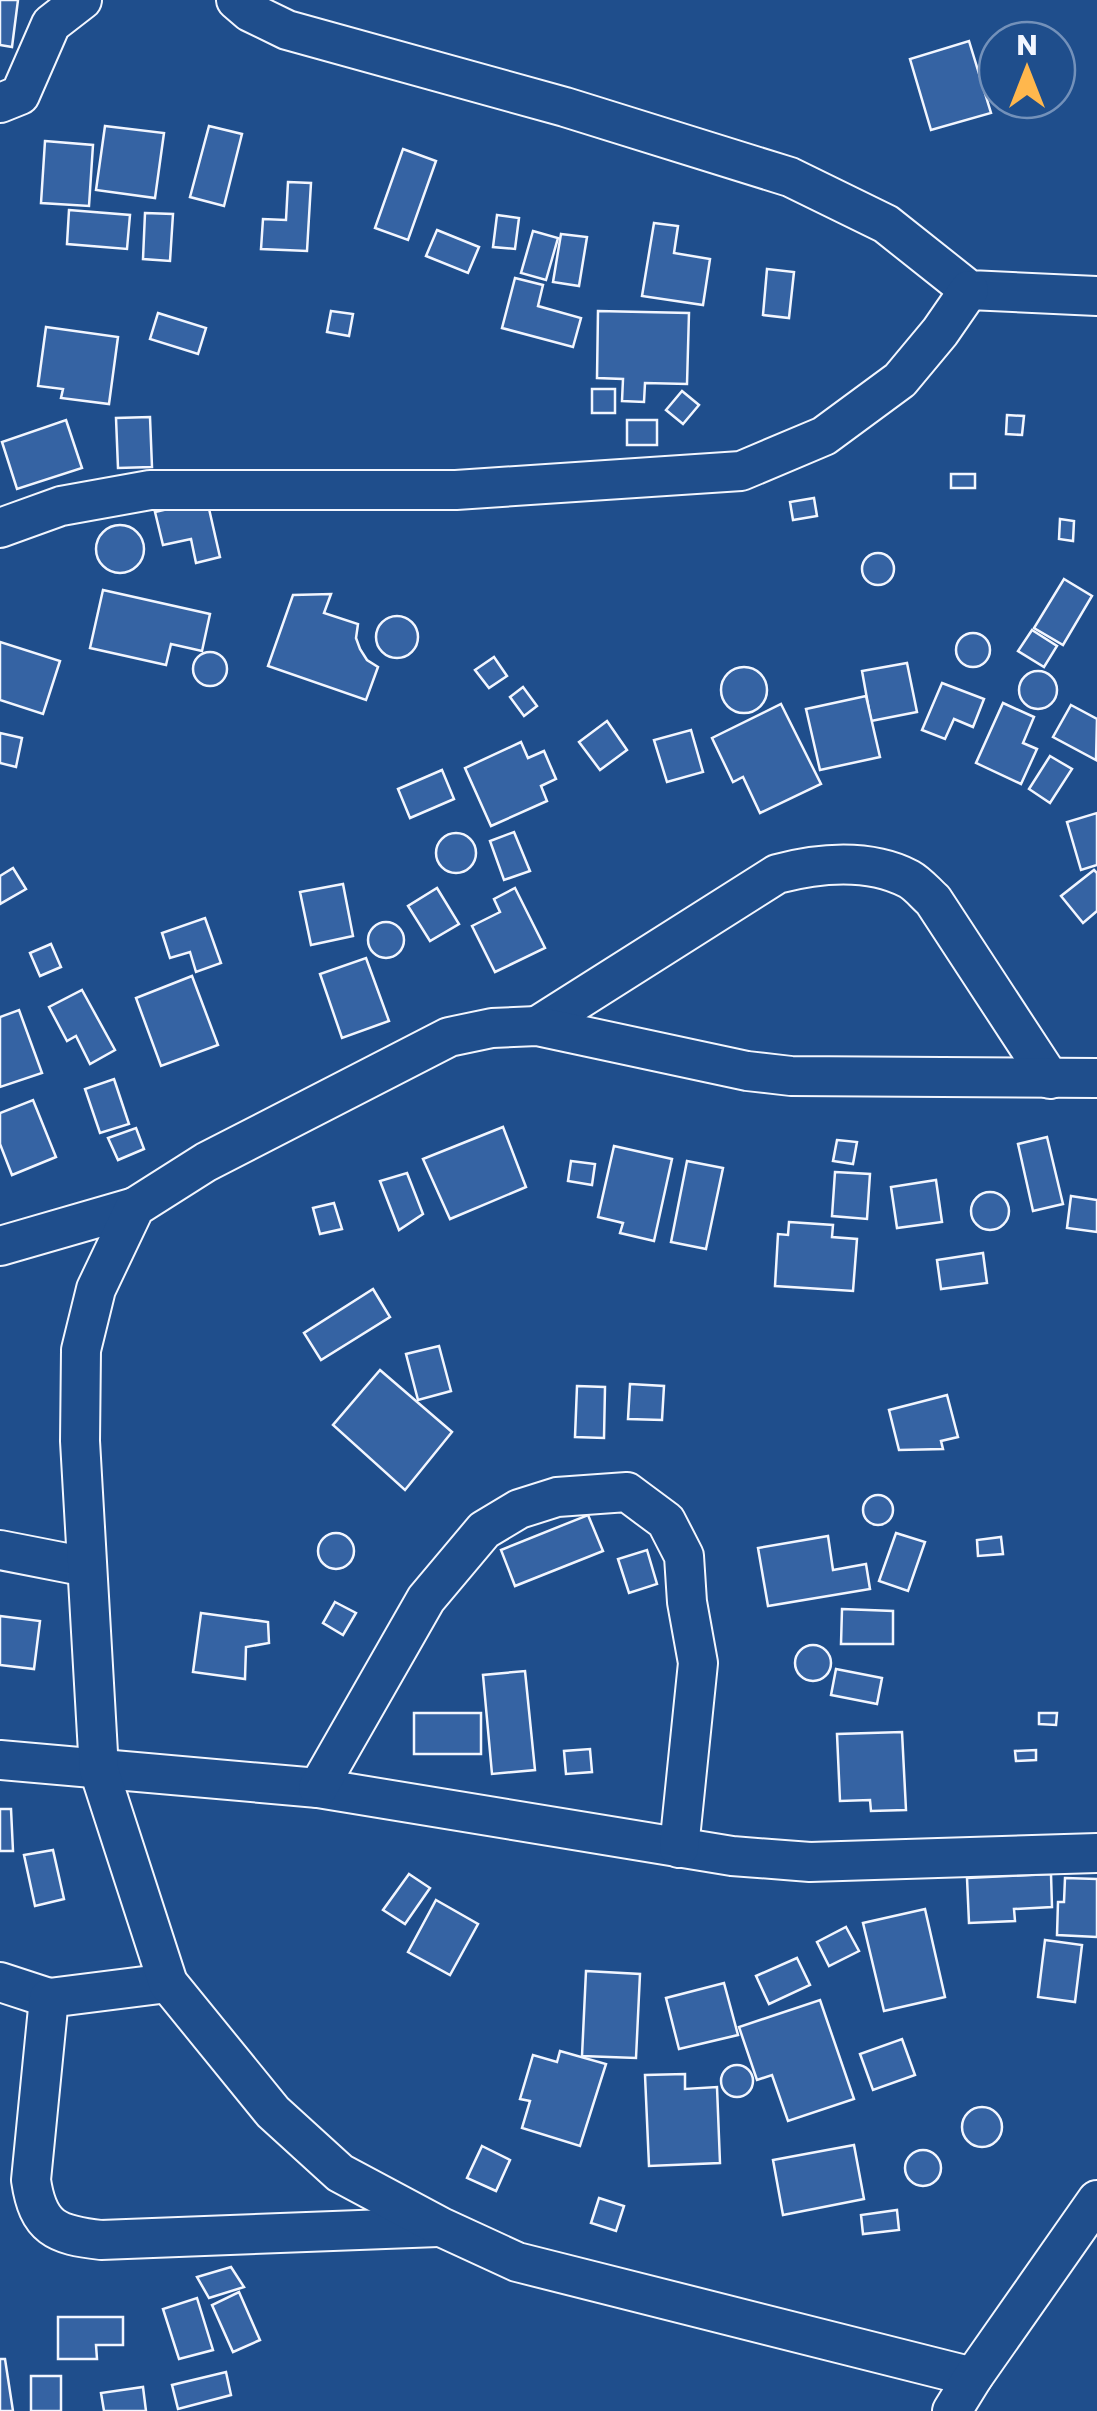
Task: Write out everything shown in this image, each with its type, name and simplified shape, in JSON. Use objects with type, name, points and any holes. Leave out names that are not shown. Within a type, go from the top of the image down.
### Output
[{"type":"street","points":[[0,103],[20,95],[51,24],[82,0]]},
{"type":"street","points":[[236,0],[250,12],[287,30],[565,108],[790,177],[886,224],[969,290],[1097,296]]},
{"type":"street","points":[[0,528],[61,506],[150,490],[456,490],[742,471],[824,436],[900,380],[969,290]]},
{"type":"street","points":[[537,1026],[777,874],[808,866],[846,865],[885,870],[913,881],[932,900],[1050,1079]]},
{"type":"street","points":[[0,1246],[135,1207],[206,1162],[449,1037],[492,1028],[537,1026],[747,1071],[791,1076],[1097,1078]]},
{"type":"street","points":[[135,1207],[96,1288],[82,1350],[80,1441],[99,1770],[168,1983],[273,2112],[340,2173],[517,2262],[961,2401],[1097,2200]]},
{"type":"street","points":[[318,1788],[426,1599],[484,1530],[518,1509],[557,1497],[627,1492],[666,1520],[684,1556],[698,1663],[679,1848]]},
{"type":"street","points":[[0,1550],[87,1567]]},
{"type":"street","points":[[0,1760],[318,1788],[732,1856],[810,1862],[1097,1853]]},
{"type":"street","points":[[0,1982],[49,1998],[168,1983]]},
{"type":"street","points":[[49,1998],[31,2180],[34,2203],[47,2223],[58,2230],[70,2236],[102,2240],[441,2227]]},
{"type":"building","points":[[0,0],[18,0],[12,47],[0,45]]},
{"type":"building","points":[[969,41],[977,67],[977,117],[931,130],[910,59]]},
{"type":"building","points":[[105,126],[164,133],[155,198],[96,190]]},
{"type":"building","points":[[209,126],[242,134],[224,206],[190,197]]},
{"type":"building","points":[[45,141],[93,145],[89,206],[41,203]]},
{"type":"building","points":[[403,149],[436,161],[408,240],[375,228]]},
{"type":"building","points":[[288,182],[311,183],[307,251],[261,249],[263,219],[286,220]]},
{"type":"building","points":[[69,210],[130,215],[127,249],[67,244]]},
{"type":"building","points":[[145,213],[173,214],[170,261],[143,259]]},
{"type":"building","points":[[497,215],[519,218],[515,249],[493,247]]},
{"type":"building","points":[[654,223],[678,226],[674,253],[710,259],[703,305],[642,296]]},
{"type":"building","points":[[437,230],[479,247],[468,273],[426,256]]},
{"type":"building","points":[[533,231],[558,238],[546,280],[521,273]]},
{"type":"building","points":[[561,234],[587,237],[579,286],[553,282]]},
{"type":"building","points":[[767,269],[794,272],[789,318],[763,315]]},
{"type":"building","points":[[515,278],[543,285],[538,306],[581,318],[573,347],[502,328]]},
{"type":"building","points":[[331,311],[353,314],[349,336],[327,332]]},
{"type":"building","points":[[598,311],[689,313],[687,384],[645,383],[644,402],[622,401],[623,379],[597,378]]},
{"type":"building","points":[[158,313],[206,328],[198,354],[150,339]]},
{"type":"building","points":[[46,327],[118,337],[109,404],[61,398],[63,389],[38,386]]},
{"type":"building","points":[[592,389],[615,389],[615,413],[592,413]]},
{"type":"building","points":[[682,391],[699,405],[683,424],[666,410]]},
{"type":"building","points":[[1007,415],[1024,416],[1022,435],[1006,434]]},
{"type":"building","points":[[150,417],[152,467],[118,468],[116,418]]},
{"type":"building","points":[[66,420],[82,468],[17,489],[2,442]]},
{"type":"building","points":[[627,420],[657,420],[657,445],[627,445]]},
{"type":"building","points":[[951,474],[975,474],[975,488],[951,488]]},
{"type":"building","points":[[814,498],[817,516],[793,520],[790,502]]},
{"type":"building","points":[[207,500],[220,557],[196,563],[191,539],[163,545],[155,512]]},
{"type":"building","points":[[1060,519],[1074,521],[1073,541],[1059,539]]},
{"type":"building","points":[[120,525],[137,532],[144,549],[137,566],[120,573],[103,566],[96,549],[103,532]]},
{"type":"building","points":[[878,553],[889,558],[894,569],[889,580],[878,585],[867,580],[862,569],[867,558]]},
{"type":"building","points":[[1064,579],[1092,596],[1063,645],[1034,628]]},
{"type":"building","points":[[103,590],[210,614],[202,651],[171,644],[166,665],[90,648]]},
{"type":"building","points":[[331,594],[324,613],[358,624],[356,638],[360,649],[378,667],[366,700],[268,666],[293,595]]},
{"type":"building","points":[[397,616],[412,622],[418,637],[412,652],[397,658],[382,652],[376,637],[382,622]]},
{"type":"building","points":[[1032,630],[1057,646],[1044,667],[1018,651]]},
{"type":"building","points":[[973,633],[985,638],[990,650],[985,662],[973,667],[961,662],[956,650],[961,638]]},
{"type":"building","points":[[0,642],[60,661],[43,714],[0,700]]},
{"type":"building","points":[[210,652],[222,657],[227,669],[222,681],[210,686],[198,681],[193,669],[198,657]]},
{"type":"building","points":[[494,657],[507,676],[489,688],[475,670]]},
{"type":"building","points":[[907,663],[917,712],[871,721],[862,671]]},
{"type":"building","points":[[744,667],[761,673],[767,690],[761,707],[744,713],[727,707],[721,690],[727,673]]},
{"type":"building","points":[[1038,671],[1051,677],[1057,690],[1051,703],[1038,709],[1025,703],[1019,690],[1025,677]]},
{"type":"building","points":[[942,683],[984,699],[973,727],[954,719],[945,739],[922,730]]},
{"type":"building","points":[[523,687],[537,706],[524,716],[510,697]]},
{"type":"building","points":[[866,696],[880,757],[820,770],[806,709]]},
{"type":"building","points":[[1003,703],[1034,717],[1023,743],[1037,749],[1021,784],[976,763]]},
{"type":"building","points":[[781,704],[821,784],[760,813],[743,777],[733,782],[712,738]]},
{"type":"building","points":[[1071,705],[1097,719],[1096,760],[1053,737]]},
{"type":"building","points":[[607,721],[627,750],[600,770],[579,742]]},
{"type":"building","points":[[691,730],[703,772],[667,782],[654,740]]},
{"type":"building","points":[[0,733],[22,738],[16,767],[0,763]]},
{"type":"building","points":[[521,742],[528,758],[544,751],[556,779],[541,786],[547,801],[491,826],[465,768]]},
{"type":"building","points":[[1050,756],[1072,769],[1050,803],[1029,789]]},
{"type":"building","points":[[442,770],[454,799],[410,818],[398,789]]},
{"type":"building","points":[[1097,813],[1097,865],[1081,870],[1067,822]]},
{"type":"building","points":[[514,832],[530,871],[504,880],[490,841]]},
{"type":"building","points":[[456,833],[470,839],[476,853],[470,867],[456,873],[442,867],[436,853],[442,839]]},
{"type":"building","points":[[13,868],[26,889],[0,904],[0,876]]},
{"type":"building","points":[[1094,870],[1097,911],[1083,923],[1061,896]]},
{"type":"building","points":[[343,884],[353,936],[311,945],[300,892]]},
{"type":"building","points":[[437,888],[459,924],[430,941],[408,906]]},
{"type":"building","points":[[515,888],[545,948],[495,972],[472,926],[500,912],[494,899]]},
{"type":"building","points":[[205,918],[221,963],[196,972],[190,952],[170,958],[162,933]]},
{"type":"building","points":[[386,922],[399,927],[404,940],[399,953],[386,958],[373,953],[368,940],[373,927]]},
{"type":"building","points":[[51,944],[61,967],[40,976],[30,953]]},
{"type":"building","points":[[366,958],[389,1021],[342,1038],[320,974]]},
{"type":"building","points":[[192,976],[218,1045],[161,1066],[136,998]]},
{"type":"building","points":[[82,990],[115,1050],[90,1064],[76,1036],[67,1041],[49,1007]]},
{"type":"building","points":[[19,1010],[42,1073],[0,1087],[0,1017]]},
{"type":"building","points":[[114,1079],[129,1124],[100,1133],[85,1089]]},
{"type":"building","points":[[33,1100],[56,1157],[12,1175],[0,1144],[0,1113]]},
{"type":"building","points":[[503,1127],[526,1187],[450,1219],[423,1159]]},
{"type":"building","points":[[136,1128],[144,1149],[118,1160],[108,1138]]},
{"type":"building","points":[[1047,1137],[1063,1204],[1033,1211],[1018,1144]]},
{"type":"building","points":[[837,1140],[857,1142],[853,1164],[833,1161]]},
{"type":"building","points":[[614,1146],[672,1159],[654,1241],[620,1233],[623,1223],[598,1217]]},
{"type":"building","points":[[571,1161],[595,1164],[592,1185],[568,1181]]},
{"type":"building","points":[[687,1161],[723,1168],[706,1249],[671,1242]]},
{"type":"building","points":[[835,1172],[870,1174],[867,1219],[832,1216]]},
{"type":"building","points":[[407,1173],[423,1214],[399,1230],[380,1181]]},
{"type":"building","points":[[936,1180],[942,1222],[897,1228],[891,1187]]},
{"type":"building","points":[[990,1192],[1003,1198],[1009,1211],[1003,1224],[990,1230],[977,1224],[971,1211],[977,1198]]},
{"type":"building","points":[[1071,1196],[1097,1200],[1097,1232],[1067,1228]]},
{"type":"building","points":[[334,1203],[342,1229],[320,1234],[313,1208]]},
{"type":"building","points":[[789,1222],[833,1225],[832,1237],[857,1239],[853,1291],[775,1286],[778,1234],[788,1235]]},
{"type":"building","points":[[983,1253],[987,1283],[941,1289],[937,1260]]},
{"type":"building","points":[[373,1289],[390,1317],[321,1360],[304,1333]]},
{"type":"building","points":[[439,1346],[451,1391],[418,1400],[406,1354]]},
{"type":"building","points":[[380,1370],[452,1432],[405,1490],[333,1425]]},
{"type":"building","points":[[630,1384],[664,1386],[662,1420],[628,1419]]},
{"type":"building","points":[[577,1386],[605,1387],[604,1438],[575,1437]]},
{"type":"building","points":[[947,1395],[958,1437],[941,1441],[943,1449],[899,1450],[889,1410]]},
{"type":"building","points":[[878,1495],[892,1504],[893,1510],[884,1524],[878,1525],[864,1516],[863,1510],[872,1496]]},
{"type":"building","points":[[588,1515],[603,1551],[515,1586],[501,1550]]},
{"type":"building","points":[[336,1533],[349,1538],[354,1551],[349,1564],[336,1569],[323,1564],[318,1551],[323,1538]]},
{"type":"building","points":[[896,1533],[925,1542],[908,1591],[879,1581]]},
{"type":"building","points":[[828,1536],[833,1570],[866,1564],[870,1589],[768,1606],[758,1548]]},
{"type":"building","points":[[1001,1537],[1003,1554],[978,1556],[977,1540]]},
{"type":"building","points":[[647,1550],[657,1584],[629,1593],[618,1559]]},
{"type":"building","points":[[335,1602],[356,1613],[343,1635],[323,1623]]},
{"type":"building","points":[[842,1609],[893,1611],[893,1644],[841,1644]]},
{"type":"building","points":[[201,1613],[268,1622],[269,1643],[246,1647],[245,1679],[193,1672]]},
{"type":"building","points":[[0,1616],[40,1621],[34,1669],[0,1665]]},
{"type":"building","points":[[813,1645],[826,1650],[831,1663],[826,1676],[813,1681],[800,1676],[795,1663],[800,1650]]},
{"type":"building","points":[[836,1669],[882,1678],[877,1704],[831,1695]]},
{"type":"building","points":[[525,1671],[535,1770],[492,1774],[483,1675]]},
{"type":"building","points":[[414,1713],[481,1713],[481,1754],[414,1754]]},
{"type":"building","points":[[1039,1713],[1057,1713],[1056,1725],[1039,1724]]},
{"type":"building","points":[[902,1732],[906,1810],[871,1811],[870,1800],[840,1801],[837,1734]]},
{"type":"building","points":[[590,1749],[592,1772],[566,1774],[564,1751]]},
{"type":"building","points":[[1036,1750],[1036,1760],[1016,1761],[1015,1751]]},
{"type":"building","points":[[0,1809],[11,1809],[13,1851],[0,1851]]},
{"type":"building","points":[[53,1850],[64,1899],[35,1906],[24,1855]]},
{"type":"building","points":[[409,1874],[430,1888],[405,1924],[383,1910]]},
{"type":"building","points":[[1051,1874],[1052,1907],[1014,1909],[1015,1921],[969,1923],[967,1878]]},
{"type":"building","points":[[1065,1878],[1097,1879],[1097,1937],[1057,1935],[1058,1902],[1064,1902]]},
{"type":"building","points":[[436,1900],[478,1924],[450,1975],[408,1952]]},
{"type":"building","points":[[925,1909],[945,1997],[884,2011],[863,1923]]},
{"type":"building","points":[[846,1927],[859,1951],[829,1966],[817,1942]]},
{"type":"building","points":[[1045,1940],[1082,1945],[1075,2002],[1038,1997]]},
{"type":"building","points":[[797,1958],[810,1985],[769,2004],[756,1976]]},
{"type":"building","points":[[586,1971],[640,1974],[636,2058],[582,2056]]},
{"type":"building","points":[[724,1983],[738,2035],[679,2049],[666,1998]]},
{"type":"building","points":[[820,2000],[854,2099],[788,2121],[772,2075],[757,2080],[739,2027]]},
{"type":"building","points":[[902,2039],[915,2075],[873,2090],[860,2054]]},
{"type":"building","points":[[560,2051],[606,2064],[580,2146],[522,2128],[530,2101],[520,2099],[533,2055],[557,2062]]},
{"type":"building","points":[[737,2065],[748,2070],[753,2081],[748,2092],[737,2097],[726,2092],[721,2081],[726,2070]]},
{"type":"building","points":[[685,2074],[685,2089],[717,2087],[720,2163],[649,2166],[645,2075]]},
{"type":"building","points":[[982,2107],[996,2113],[1002,2127],[996,2141],[982,2147],[968,2141],[962,2127],[968,2113]]},
{"type":"building","points":[[854,2145],[864,2199],[783,2215],[773,2160]]},
{"type":"building","points":[[482,2146],[510,2160],[496,2191],[467,2178]]},
{"type":"building","points":[[923,2150],[936,2155],[941,2168],[936,2181],[923,2186],[910,2181],[905,2168],[910,2155]]},
{"type":"building","points":[[599,2198],[624,2206],[616,2231],[591,2223]]},
{"type":"building","points":[[897,2210],[899,2230],[863,2234],[861,2215]]},
{"type":"building","points":[[231,2267],[244,2287],[209,2298],[197,2277]]},
{"type":"building","points":[[239,2292],[260,2340],[233,2352],[212,2305]]},
{"type":"building","points":[[197,2298],[213,2350],[179,2359],[163,2309]]},
{"type":"building","points":[[58,2317],[123,2317],[123,2345],[96,2345],[97,2359],[58,2359]]},
{"type":"building","points":[[0,2359],[5,2359],[13,2411],[0,2411]]},
{"type":"building","points":[[226,2372],[231,2395],[178,2409],[172,2385]]},
{"type":"building","points":[[31,2376],[61,2376],[61,2411],[31,2411]]},
{"type":"building","points":[[143,2387],[146,2411],[104,2411],[101,2393]]}]
